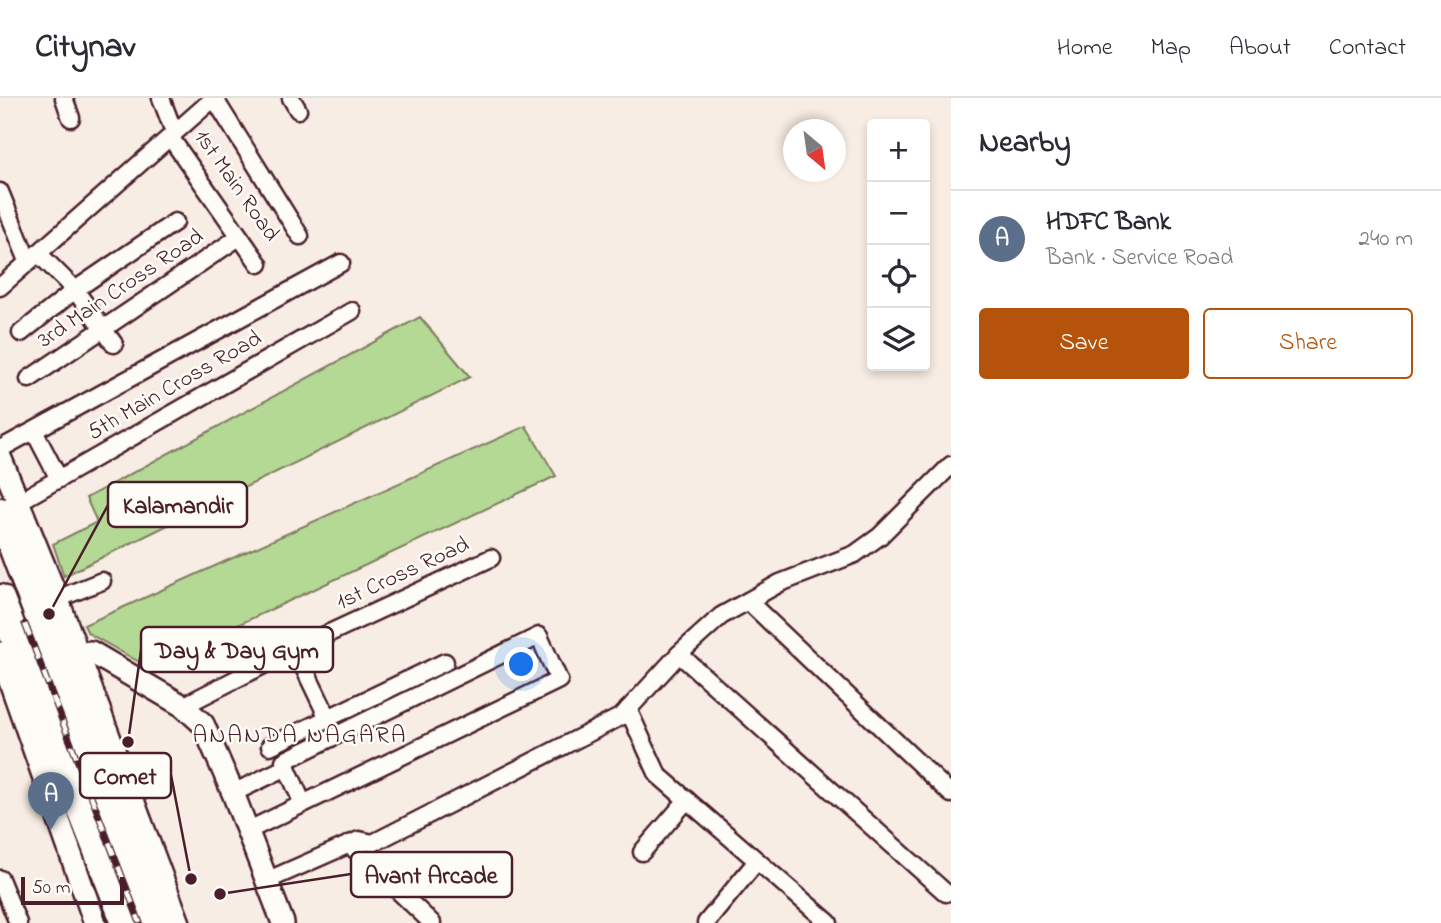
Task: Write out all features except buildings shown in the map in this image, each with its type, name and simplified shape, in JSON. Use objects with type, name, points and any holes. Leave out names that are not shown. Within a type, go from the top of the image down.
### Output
[{"type":"highway","points":[[10,506],[67,658],[155,923]]},
{"type":"highway","points":[[0,599],[126,923]]},
{"type":"street","points":[[64,98],[71,118]]},
{"type":"street","name":"1st Main Road","points":[[161,98],[172,135],[259,264]]},
{"type":"street","points":[[0,287],[214,98],[300,236]]},
{"type":"street","points":[[0,191],[33,257],[75,290],[114,344]]},
{"type":"street","points":[[21,333],[75,290],[175,222]]},
{"type":"street","name":"3rd Main Cross Road","points":[[29,379],[239,237]]},
{"type":"street","points":[[0,449],[341,263]]},
{"type":"street","name":"5th Main Cross Road","points":[[10,506],[352,311]]},
{"type":"street","points":[[34,430],[60,479]]},
{"type":"street","points":[[0,457],[10,506],[57,599],[67,658],[179,923]]},
{"type":"street","points":[[266,881],[359,839],[373,842],[622,716],[678,654],[721,616],[780,583],[855,554],[880,536],[951,465]]},
{"type":"street","name":"1st Cross Road","points":[[183,706],[295,649],[491,558]]},
{"type":"street","points":[[57,599],[102,581]]},
{"type":"street","points":[[748,601],[951,794]]},
{"type":"street","points":[[247,831],[303,804],[559,680],[539,636],[284,761],[303,804]]},
{"type":"street","points":[[295,649],[328,718]]},
{"type":"street","points":[[67,658],[90,652],[183,706],[203,724],[283,923]]},
{"type":"street","points":[[0,653],[95,923]]},
{"type":"street","points":[[678,654],[946,893]]},
{"type":"street","points":[[270,746],[445,662]]},
{"type":"street","points":[[628,709],[658,775],[829,923]]},
{"type":"street","points":[[233,793],[287,767]]},
{"type":"street","points":[[642,852],[687,800]]},
{"type":"street","points":[[349,844],[432,923]]},
{"type":"street","points":[[706,923],[757,861]]},
{"type":"street","points":[[0,879],[18,923]]},
{"type":"green space","points":[[420,317],[470,377],[64,576],[53,544],[97,522],[86,498]]},
{"type":"green space","points":[[526,426],[556,476],[148,667],[88,633],[84,625]]},
{"type":"railway","points":[[25,624],[140,923]]},
{"type":"place","name":"Kalamandir","points":[[49,614]]},
{"type":"place","name":"Day & Day Gym","points":[[128,742]]},
{"type":"place","name":"HDFC Bank","points":[[51,830]]},
{"type":"place","name":"Comet","points":[[191,879]]},
{"type":"place","name":"Avant Arcade","points":[[220,894]]},
{"type":"district","name":"ANANDA NAGARA","points":[[300,736]]}]
